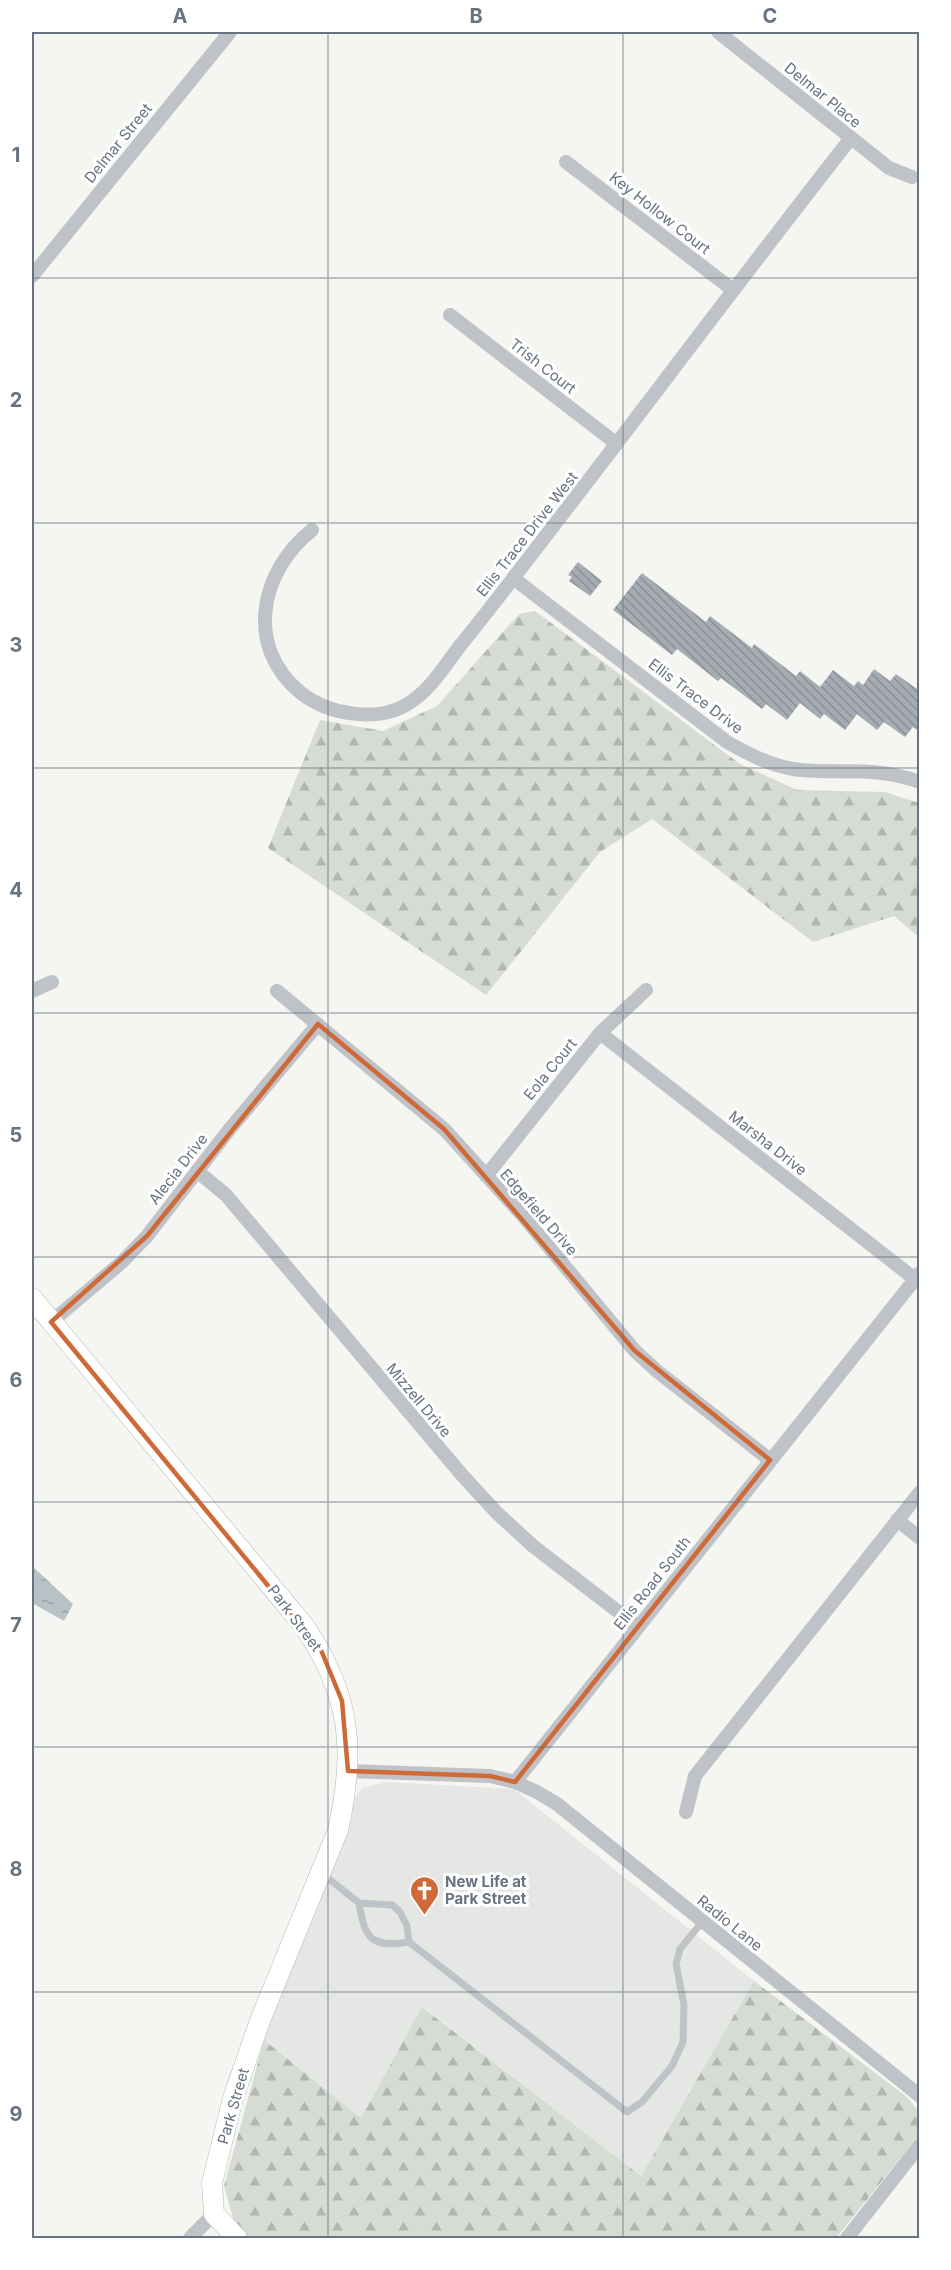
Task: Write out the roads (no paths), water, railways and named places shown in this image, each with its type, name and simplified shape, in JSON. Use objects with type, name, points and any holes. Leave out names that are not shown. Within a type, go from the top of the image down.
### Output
[{"type":"street","name":"Delmar Street","points":[[32,276],[230,32]]},
{"type":"street","name":"Delmar Place","points":[[718,32],[889,168],[912,177]]},
{"type":"street","name":"Ellis Trace Drive West","points":[[312,530],[299,541],[280,564],[271,586],[265,626],[270,650],[281,673],[310,699],[333,710],[370,714],[385,712],[411,702],[435,679],[850,138]]},
{"type":"street","name":"Key Hollow Court","points":[[566,162],[733,290]]},
{"type":"street","name":"Trish Court","points":[[450,315],[617,444]]},
{"type":"street","name":"Ellis Trace Drive","points":[[513,578],[727,742],[753,756],[798,770],[869,770],[903,776],[920,782]]},
{"type":"street","points":[[32,991],[52,982]]},
{"type":"street","name":"Eola Court","points":[[486,1176],[600,1033],[646,990]]},
{"type":"street","name":"Edgefield Drive","points":[[277,992],[444,1129],[524,1217],[636,1351],[657,1371],[770,1460]]},
{"type":"street","name":"Alecia Drive","points":[[51,1322],[122,1262],[147,1236],[318,1024]]},
{"type":"street","name":"Marsha Drive","points":[[600,1033],[918,1278]]},
{"type":"street","name":"Mizzell Drive","points":[[197,1172],[226,1196],[462,1476],[497,1513],[533,1546],[638,1627]]},
{"type":"street","name":"Ellis Road South","points":[[515,1782],[770,1460],[918,1278]]},
{"type":"street","name":"Park Street","points":[[32,1298],[304,1626],[321,1650],[334,1676],[342,1701],[348,1733],[348,1771],[338,1830],[261,2018],[233,2098],[212,2183],[214,2214]]},
{"type":"street","points":[[686,1812],[695,1776],[920,1492]]},
{"type":"street","points":[[897,1520],[920,1538]]},
{"type":"street","points":[[348,1771],[490,1776],[515,1782]]},
{"type":"street","name":"Radio Lane","points":[[515,1782],[556,1804],[920,2096]]},
{"type":"street","points":[[847,2238],[920,2145]]},
{"type":"street","points":[[190,2238],[214,2214],[237,2238]]},
{"type":"lane","points":[[321,1873],[359,1903],[392,1905],[400,1912],[407,1926],[409,1942],[627,2112],[642,2102],[672,2066],[683,2042],[684,2006],[676,1964],[680,1949],[702,1922]]},
{"type":"lane","points":[[359,1903],[367,1934],[378,1942],[390,1945],[409,1942]]},
{"type":"water","points":[[32,1566],[73,1604],[64,1621],[32,1603]]},
{"type":"place","name":"New Life at Park Street","points":[[424,1916]]}]
